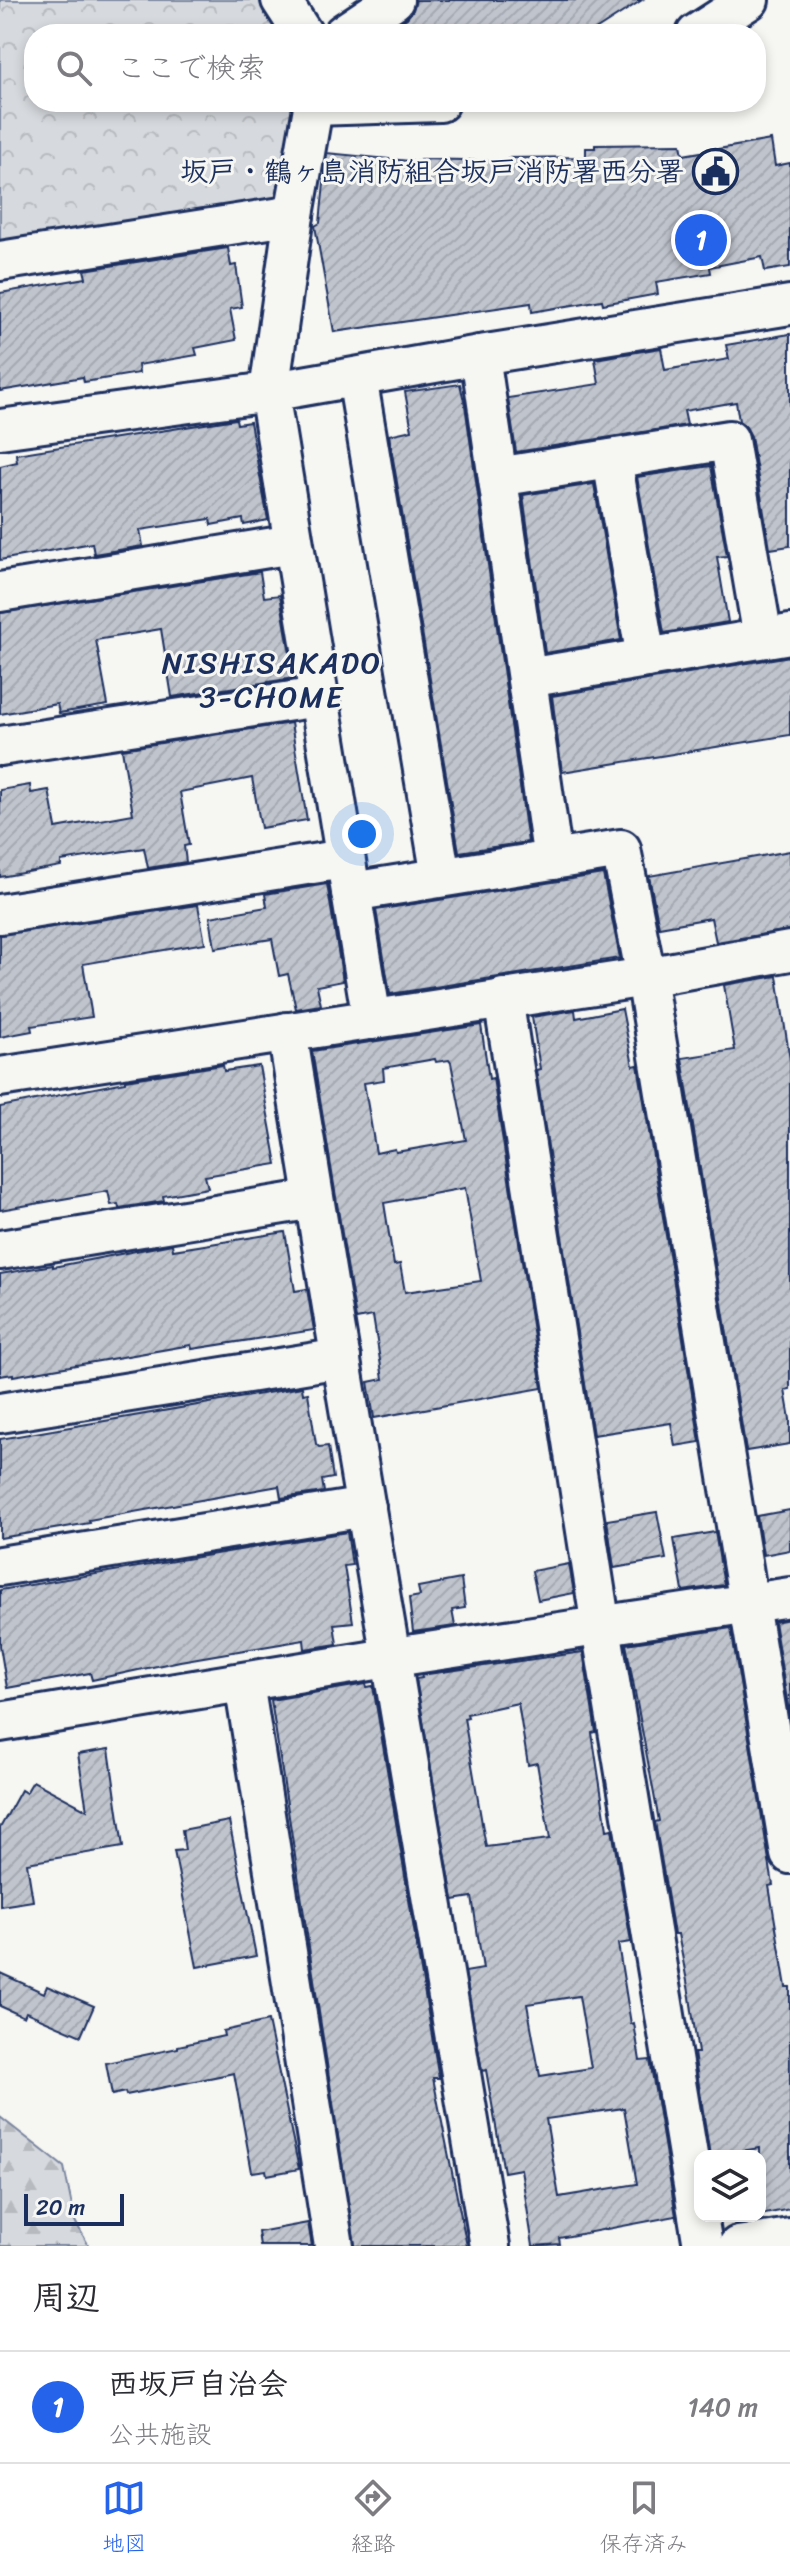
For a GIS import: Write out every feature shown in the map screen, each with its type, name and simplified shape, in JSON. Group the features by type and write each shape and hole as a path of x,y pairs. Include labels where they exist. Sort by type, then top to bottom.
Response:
{"street":[{"path":"281,0 297,24"},
{"path":"358,24 394,0"},
{"path":"712,24 749,0"},
{"path":"312,112 269,392 372,1020"},
{"path":"0,261 294,215"},
{"path":"0,429 269,392 790,305"},
{"path":"480,355 553,860"},
{"path":"357,377 441,877"},
{"path":"498,477 729,440 776,636 527,678"},
{"path":"612,459 646,658"},
{"path":"0,592 293,544"},
{"path":"0,746 318,697"},
{"path":"0,914 348,875 441,877 621,849 646,977 790,1854"},
{"path":"0,1077 646,977 790,951"},
{"path":"503,998 601,1627 703,2246"},
{"path":"287,1032 388,1658 490,2246"},
{"path":"0,1250 314,1199"},
{"path":"0,1413 341,1358"},
{"path":"0,1566 366,1507"},
{"path":"0,1722 388,1658 790,1597"},
{"path":"244,1683 334,2246"},
{"path":"738,2246 790,2238"}],"green space":[{"path":"0,0 262,0 278,24 24,24 24,112 294,112 282,195 274,204 0,249"},
{"path":"0,2117 64,2167 75,2221 89,2246 0,2246"}],"building":[{"path":"416,0 642,0 605,24 398,24 413,10"},
{"path":"771,140 775,166 790,163 790,267 765,271 762,257 710,267 711,273 656,282 658,294 603,304 602,300 532,312 531,303 334,332 315,226 320,223 327,153 420,162 420,159 508,161 508,158 586,157 586,148 595,148 595,145 681,144 683,155"},
{"path":"228,248 231,266 236,265 242,307 230,309 236,340 195,348 197,355 138,365 139,373 84,382 83,377 0,391 0,293 86,278 84,270"},
{"path":"790,334 790,546 770,549 751,436 739,421 736,402 684,411 687,425 516,452 508,398 599,384 595,359 661,348 665,370 729,359 726,345"},
{"path":"460,384 528,842 459,852 389,435 412,430 405,392"},
{"path":"236,419 237,424 250,422 268,520 244,525 243,519 211,525 210,519 140,530 143,546 94,554 92,543 0,560 0,466 17,462 16,454"},
{"path":"711,466 727,556 717,557 728,622 664,633 637,477"},
{"path":"594,484 621,640 545,653 523,495"},
{"path":"260,572 264,597 280,595 294,678 172,697 161,629 96,640 108,705 59,713 57,704 0,714 0,613"},
{"path":"790,656 790,735 562,772 552,696"},
{"path":"291,723 307,820 261,828 252,778 180,792 189,845 184,846 186,862 148,868 144,848 61,861 61,866 0,877 0,790 30,785 31,793 49,790 56,828 133,814 122,749"},
{"path":"790,851 790,930 716,942 711,918 659,927 649,876"},
{"path":"603,874 620,958 390,994 376,910"},
{"path":"327,884 343,981 317,986 321,1005 296,1009 288,974 279,976 272,939 215,948 210,917 267,907 265,894"},
{"path":"198,905 205,943 83,964 92,1017 31,1026 32,1031 0,1037 0,935"},
{"path":"777,976 790,1060 790,1389 785,1390 790,1444 746,1451 682,1058 735,1050 724,985"},
{"path":"622,1009 633,1066 638,1065 700,1442 675,1446 671,1423 593,1435 536,1070 540,1069 532,1017 575,1010 576,1018"},
{"path":"481,1025 489,1079 493,1078 542,1388 374,1418 368,1382 383,1379 373,1316 356,1319 312,1051","holes":["435,1059 436,1062 449,1060 451,1063 466,1140 376,1153 364,1083 384,1080 383,1068","465,1188 481,1281 405,1292 400,1264 394,1265 384,1203"]},
{"path":"223,1065 224,1071 259,1066 277,1164 205,1176 208,1188 163,1196 164,1201 119,1208 118,1204 111,1205 108,1191 0,1210 0,1107 125,1080"},
{"path":"285,1232 295,1291 307,1289 314,1330 192,1349 191,1345 0,1376 0,1274 172,1244 173,1250"},
{"path":"302,1387 303,1394 308,1393 316,1444 319,1447 328,1446 333,1478 322,1480 324,1492 281,1498 279,1486 0,1538 0,1439"},
{"path":"790,1510 790,1550 763,1555 757,1516"},
{"path":"657,1512 666,1559 614,1568 607,1520"},
{"path":"347,1532 352,1565 344,1566 353,1622 334,1624 337,1644 305,1649 304,1640 92,1680 90,1673 7,1688 0,1646 0,1590"},
{"path":"715,1532 724,1585 683,1591 674,1539"},
{"path":"569,1564 574,1593 538,1600 532,1571"},
{"path":"461,1579 465,1608 452,1610 455,1626 413,1632 409,1598 420,1596 418,1587"},
{"path":"790,1619 790,1718 774,1622"},
{"path":"731,1628 773,1885 769,1886 786,1987 790,1987 790,2209 766,2214 766,2150 709,2150 694,2053 698,2053 690,1997 678,1934 674,1934 655,1822 659,1821 626,1644"},
{"path":"583,1652 607,1830 612,1829 631,1942 618,1944 631,2024 634,2023 640,2061 650,2060 676,2216 559,2238 560,2244 533,2246 521,2169 504,2172 486,2070 482,2071 465,1972 483,1969 472,1897 453,1900 416,1679 422,1678 421,1675","holes":["518,1703 528,1765 537,1763 550,1839 486,1847 464,1718 468,1717 467,1714","579,1996 591,2068 540,2076 527,2004","624,2108 637,2184 559,2197 546,2119"]},
{"path":"366,1684 367,1687 373,1686 439,2078 433,2078 467,2246 355,2246 271,1700"},
{"path":"109,1749 123,1847 27,1863 33,1901 0,1906 0,1828 21,1790 26,1793 33,1781 87,1810 78,1754"},
{"path":"229,1821 256,1956 197,1967 174,1851 185,1850 182,1830"},
{"path":"0,1973 44,1993 47,1986 94,2006 81,2036 26,2012 24,2017 0,2006"},
{"path":"268,2021 299,2169 267,2175 266,2170 252,2172 234,2073 126,2095 125,2092 112,2095 106,2063 178,2048 224,2036 223,2031"},
{"path":"308,2223 312,2246 260,2246 258,2232"}],"place":[{"name":"坂戸・鶴ヶ島消防組合坂戸消防署西分署","path":"715,171"},
{"name":"西坂戸自治会","path":"701,240"}],"district":[{"name":"NISHISAKADO 3-CHOME","path":"272,680"}]}
